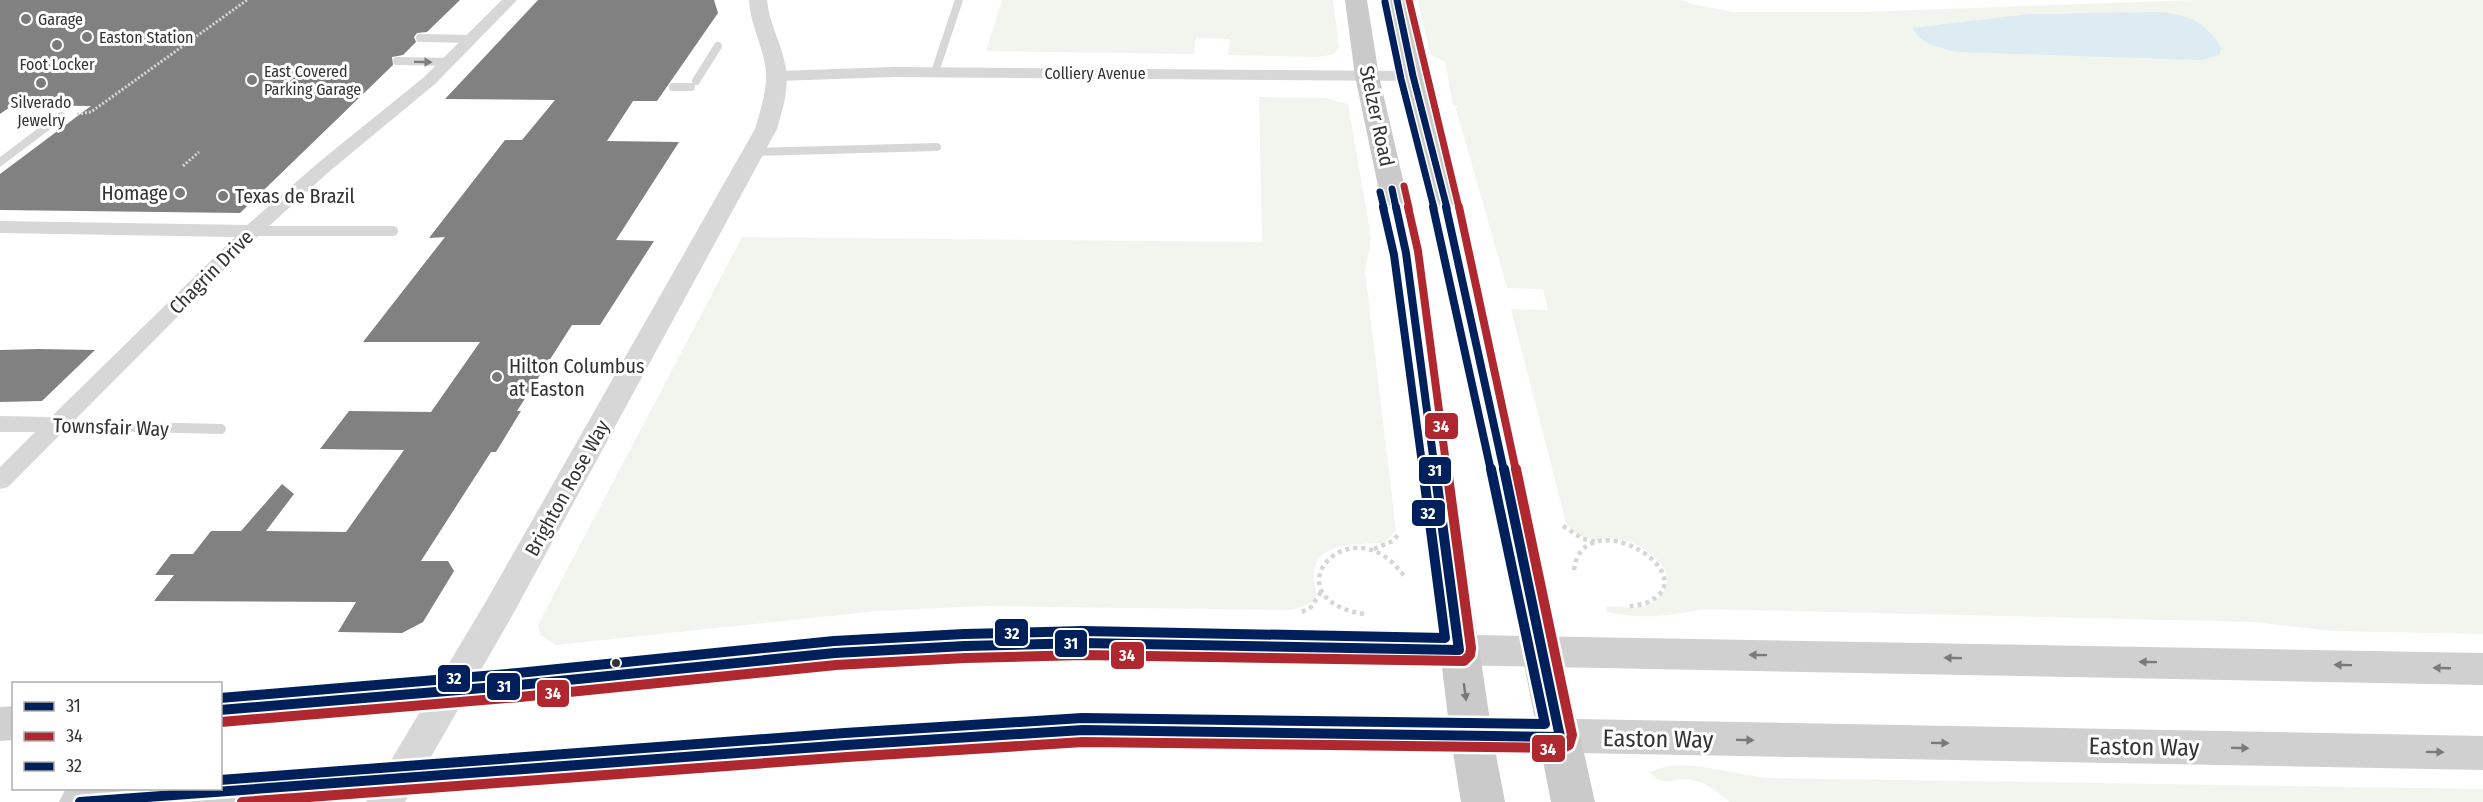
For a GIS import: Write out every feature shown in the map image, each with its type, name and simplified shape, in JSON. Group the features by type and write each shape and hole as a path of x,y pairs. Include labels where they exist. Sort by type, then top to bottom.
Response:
{"main road":[{"name":"Stelzer Road","path":"1356,0 1367,76 1406,254 1459,650 1483,802"},
{"path":"1397,0 1413,76 1458,253 1573,802"},
{"path":"222,710 835,653 1083,643 2483,669"},
{"name":"Easton Way","path":"80,802 391,790 1083,730 1471,734 2483,753"}],"street":[{"name":"Chagrin Drive","path":"0,481 252,231 449,62 510,0"},
{"name":"Brighton Rose Way","path":"391,790 453,690 754,152 770,116 777,76 774,56 763,25 758,0"},
{"name":"Colliery Avenue","path":"777,76 935,72 1413,76"},
{"path":"0,227 252,231"},
{"name":"Townsfair Way","path":"0,424 57,425"}],"lane":[{"path":"935,72 959,0"},
{"path":"420,38 472,39"},
{"path":"673,87 694,84 718,46"},
{"path":"397,61 449,62"},
{"path":"0,162 61,116"},
{"path":"754,152 937,147"},
{"path":"252,231 393,231"},
{"name":"Townsfair Way","path":"57,425 221,429"}],"path":[{"path":"61,116 91,112 247,0"},
{"path":"183,166 199,152"},
{"path":"1563,526 1583,539 1598,542 1624,542 1637,546 1654,557 1664,572 1666,582 1662,592 1654,601 1642,606 1627,607"},
{"path":"1365,614 1338,608 1328,601 1321,592 1318,573 1328,557 1349,549 1373,549 1384,546 1399,533"},
{"path":"1574,570 1575,561 1580,552 1587,546 1598,542"},
{"path":"1373,549 1387,555 1398,564 1404,576"},
{"path":"1302,612 1311,607 1321,592"}],"shaded area":[{"path":"1002,0 1333,0 1339,48 1334,54 1320,57 1228,55 1230,39 1196,38 1194,54 986,51"},
{"path":"1418,0 1682,0 1733,12 1860,12 2195,0 2483,0 2483,634 2333,631 2254,622 1702,609 1654,616 1632,616 1606,612 1607,606 1637,607 1653,602 1663,592 1667,582 1666,572 1661,563 1652,555 1632,543 1621,539 1584,537 1566,523 1511,309 1548,310 1543,289 1507,288 1456,109 1458,106 1453,105 1445,62 1430,54","holes":["2152,12 1913,29 2028,14"]},
{"path":"2152,12 2184,16 2200,24 2222,48 2219,55 2202,60 1956,52 1925,42 1913,28 2028,14"},
{"path":"1259,97 1326,98 1348,104 1370,231 1371,241 1365,271 1396,530 1386,542 1341,547 1322,556 1316,564 1314,576 1316,599 1307,605 1291,610 984,606 878,611 556,645 541,635 538,626 544,613 742,237 1262,242"},
{"path":"1681,765 1767,778 2483,789 2483,802 1729,802 1698,781 1687,779 1665,781 1650,772 1667,766"}],"building":[{"path":"0,0 460,0 427,32 417,33 414,37 416,42 403,55 392,57 393,65 240,213 0,210 0,174 91,106 13,105 0,114"},
{"name":"Hilton Columbus at Easton","path":"538,0 714,0 718,13 657,101 633,101 607,141 679,142 616,240 654,241 600,325 572,325 517,411 521,411 496,452 491,452 421,561 448,561 454,571 423,622 402,633 338,632 356,602 154,601 174,575 155,575 171,554 193,554 211,531 241,531 282,484 294,494 266,531 346,532 404,450 320,449 349,411 431,412 480,342 363,342 445,237 429,238 505,140 522,140 555,100 445,99"},
{"path":"0,350 95,350 42,401 0,402"}],"transit line":[{"name":"31","path":"80,802 846,745 1083,730 1560,737 1458,253 1413,76 1397,0"},
{"name":"34","path":"242,802 847,757 1083,742 1560,749 1567,746 1572,735 1470,251 1409,0"},
{"name":"32","path":"222,780 845,733 1082,718 1545,724 1446,256 1401,79 1385,2"},
{"name":"34","path":"222,722 520,697 836,665 965,658 1083,655 1464,661 1470,655 1471,648 1418,251 1404,186"},
{"name":"31","path":"222,710 519,685 835,653 965,646 1083,643 1459,650 1406,253 1392,189"},
{"name":"32","path":"222,698 518,673 834,641 964,634 1083,631 1445,638 1394,255 1380,192"}],"place":[{"name":"Garage","path":"26,19"},
{"name":"Easton Station","path":"87,37"},
{"name":"Foot Locker","path":"57,45"},
{"name":"East Covered Parking Garage","path":"252,80"},
{"name":"Silverado Jewelry","path":"41,83"},
{"name":"Homage","path":"180,193"},
{"name":"Texas de Brazil","path":"223,196"},
{"name":"Hilton Columbus at Easton","path":"497,377"}]}
